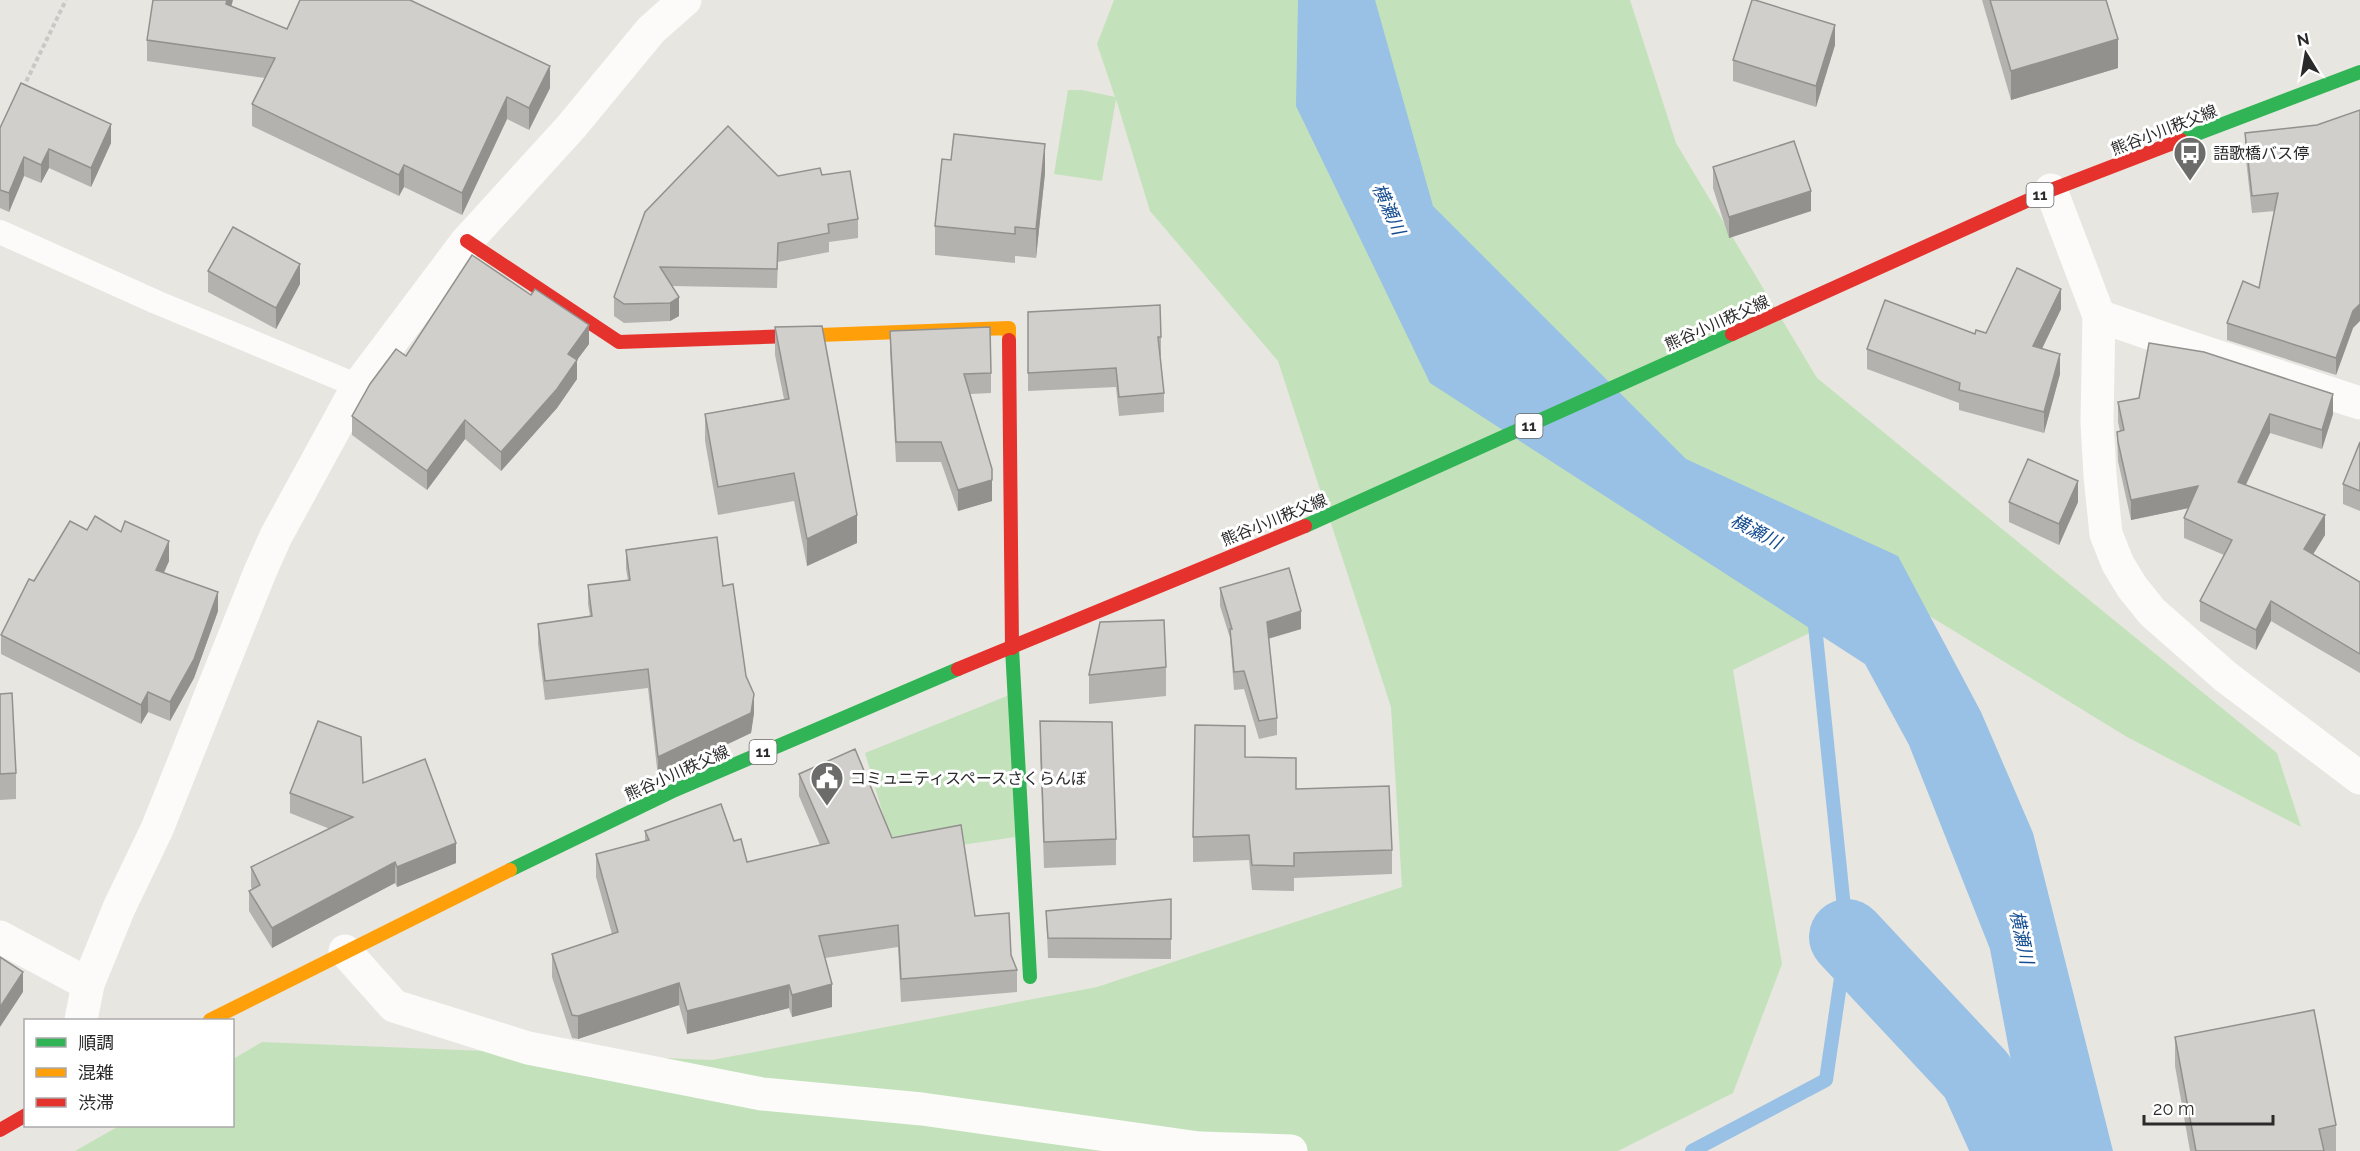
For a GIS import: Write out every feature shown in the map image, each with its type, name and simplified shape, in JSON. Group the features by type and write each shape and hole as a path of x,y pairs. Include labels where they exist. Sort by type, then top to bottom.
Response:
{"main road":[{"name":"熊谷小川秩父線","path":"212,1019 345,951 675,790 1012,645 1330,515 2051,190 2360,72"},
{"path":"467,241 619,342 1009,328 1012,645 1030,977"},
{"path":"0,1130 24,1116"}],"street":[{"path":"81,1019 88,984 119,908 156,829 260,572 276,536 358,386 467,241 571,127 651,30 685,0"},
{"path":"2051,190 2099,316 2097,422 2100,476 2106,534 2118,564 2152,612 2226,677 2360,778"},
{"path":"2099,316 2195,350 2360,403"},
{"path":"0,937 88,984"},
{"path":"345,951 394,1006 528,1048 762,1094 922,1109 1199,1148 1291,1151"}],"lane":[{"path":"0,231 156,302 358,386"}],"path":[{"path":"21,93 33,73 66,0"}],"green space":[{"path":"1114,0 1630,0 1676,143 1817,378 2277,753 2301,827 2127,737 1892,593 1733,670 1782,964 1733,1093 1618,1151 75,1151 117,1127 234,1127 234,1058 262,1042 712,1060 1097,987 1402,887 1391,707 1278,361 1150,211 1116,99 1102,181 1054,174 1068,90 1082,90 1115,97 1097,44"},
{"path":"1012,694 1015,837 895,855 865,753"}],"water":[{"name":"横瀬川","path":"1298,0 1375,0 1433,206 1686,459 1898,556 1981,712 2033,833 2113,1151 2028,1151 1990,949 1909,745 1865,664 1430,383 1296,106"}],"building":[{"path":"153,0 227,0 226,4 287,29 300,0 410,0 550,66 529,108 507,97 462,193 404,165 399,175 252,104 275,58 147,40"},
{"path":"1752,0 1835,25 1816,86 1733,60"},
{"path":"1990,0 2106,0 2118,39 2011,71"},
{"path":"21,83 111,124 91,168 49,149 41,165 24,157 9,193 0,190 0,128"},
{"path":"2360,110 2360,304 2353,311 2336,358 2227,323 2243,281 2259,288 2278,193 2252,196 2245,133 2317,125"},
{"path":"728,126 778,176 820,168 822,175 850,171 858,219 828,224 829,233 778,243 777,269 660,267 679,297 670,303 624,304 614,297 645,212"},
{"path":"954,134 1045,144 1036,229 1015,227 1015,234 935,226 942,159 951,160"},
{"path":"1794,141 1811,191 1729,217 1713,167"},
{"path":"233,227 300,264 276,308 208,271"},
{"path":"472,255 531,295 535,289 589,325 568,354 577,360 557,389 501,452 465,420 427,471 352,416 370,384 396,349 406,356"},
{"path":"2017,268 2061,289 2033,346 2060,354 2044,412 1959,390 1960,383 1867,349 1885,300 1975,334 1976,330 1986,333"},
{"path":"1160,305 1161,337 1158,337 1164,393 1119,397 1116,368 1028,373 1028,312"},
{"path":"822,326 857,515 807,539 794,473 718,487 705,414 789,399 775,327"},
{"path":"990,327 991,373 964,374 992,469 992,480 958,490 941,442 896,442 890,331"},
{"path":"2149,343 2204,352 2333,394 2322,430 2270,414 2238,482 2325,515 2304,549 2360,582 2360,654 2271,601 2256,630 2200,601 2232,540 2184,518 2198,486 2131,500 2118,442 2117,432 2124,430 2118,402 2139,398"},
{"path":"2360,442 2360,491 2343,484"},
{"path":"2028,459 2078,481 2059,524 2009,502"},
{"path":"95,516 121,532 125,521 169,541 156,570 218,592 194,659 170,702 148,692 141,705 1,635 29,579 34,581 70,521 87,530"},
{"path":"717,537 723,586 733,584 746,676 754,694 751,713 658,757 648,669 545,681 538,624 592,616 588,585 630,580 626,550"},
{"path":"1289,568 1301,611 1267,622 1277,718 1259,721 1244,671 1234,672 1230,629 1232,629 1220,588"},
{"path":"1164,620 1166,667 1089,675 1100,622"},
{"path":"12,693 16,773 0,774 0,694"},
{"path":"318,721 361,737 363,783 425,759 456,843 397,867 395,862 272,928 249,891 260,885 251,867 353,817 290,793"},
{"path":"1040,721 1112,722 1116,839 1044,842"},
{"path":"1195,725 1245,726 1245,757 1296,758 1296,789 1389,786 1392,850 1294,853 1294,866 1252,865 1249,835 1193,837"},
{"path":"855,749 892,838 961,825 975,916 1009,913 1011,955 1017,970 901,979 898,925 819,936 832,984 792,995 789,985 687,1011 679,983 578,1016 572,1015 552,954 618,932 596,854 649,840 645,831 721,804 734,841 741,839 747,862 829,843 799,774"},
{"path":"1171,899 1171,939 1048,938 1046,911"},
{"path":"0,957 23,972 0,1007"},
{"path":"2314,1010 2336,1125 2319,1129 2324,1151 2196,1151 2175,1037"}],"waterway":[{"path":"1692,1151 1826,1080 1847,937 1814,616"},
{"path":"1847,937 1977,1076 2011,1151"}],"traffic: fast":[{"path":"2181,140 2360,72"},
{"path":"1305,526 1732,334"},
{"path":"1012,648 1030,977"},
{"path":"510,870 675,790 958,669"}],"traffic: slow":[{"path":"792,336 1009,328 1009,340"},
{"path":"212,1019 510,870"}],"traffic: jam":[{"path":"1732,334 2051,190 2181,140"},
{"path":"467,241 619,342 792,336"},
{"path":"1009,340 1012,648"},
{"path":"958,669 1305,526"},
{"path":"0,1130 24,1116"}],"place":[{"name":"語歌橋バス停","path":"2190,182"},
{"name":"コミュニティスペースさくらんぼ","path":"827,807"}]}
